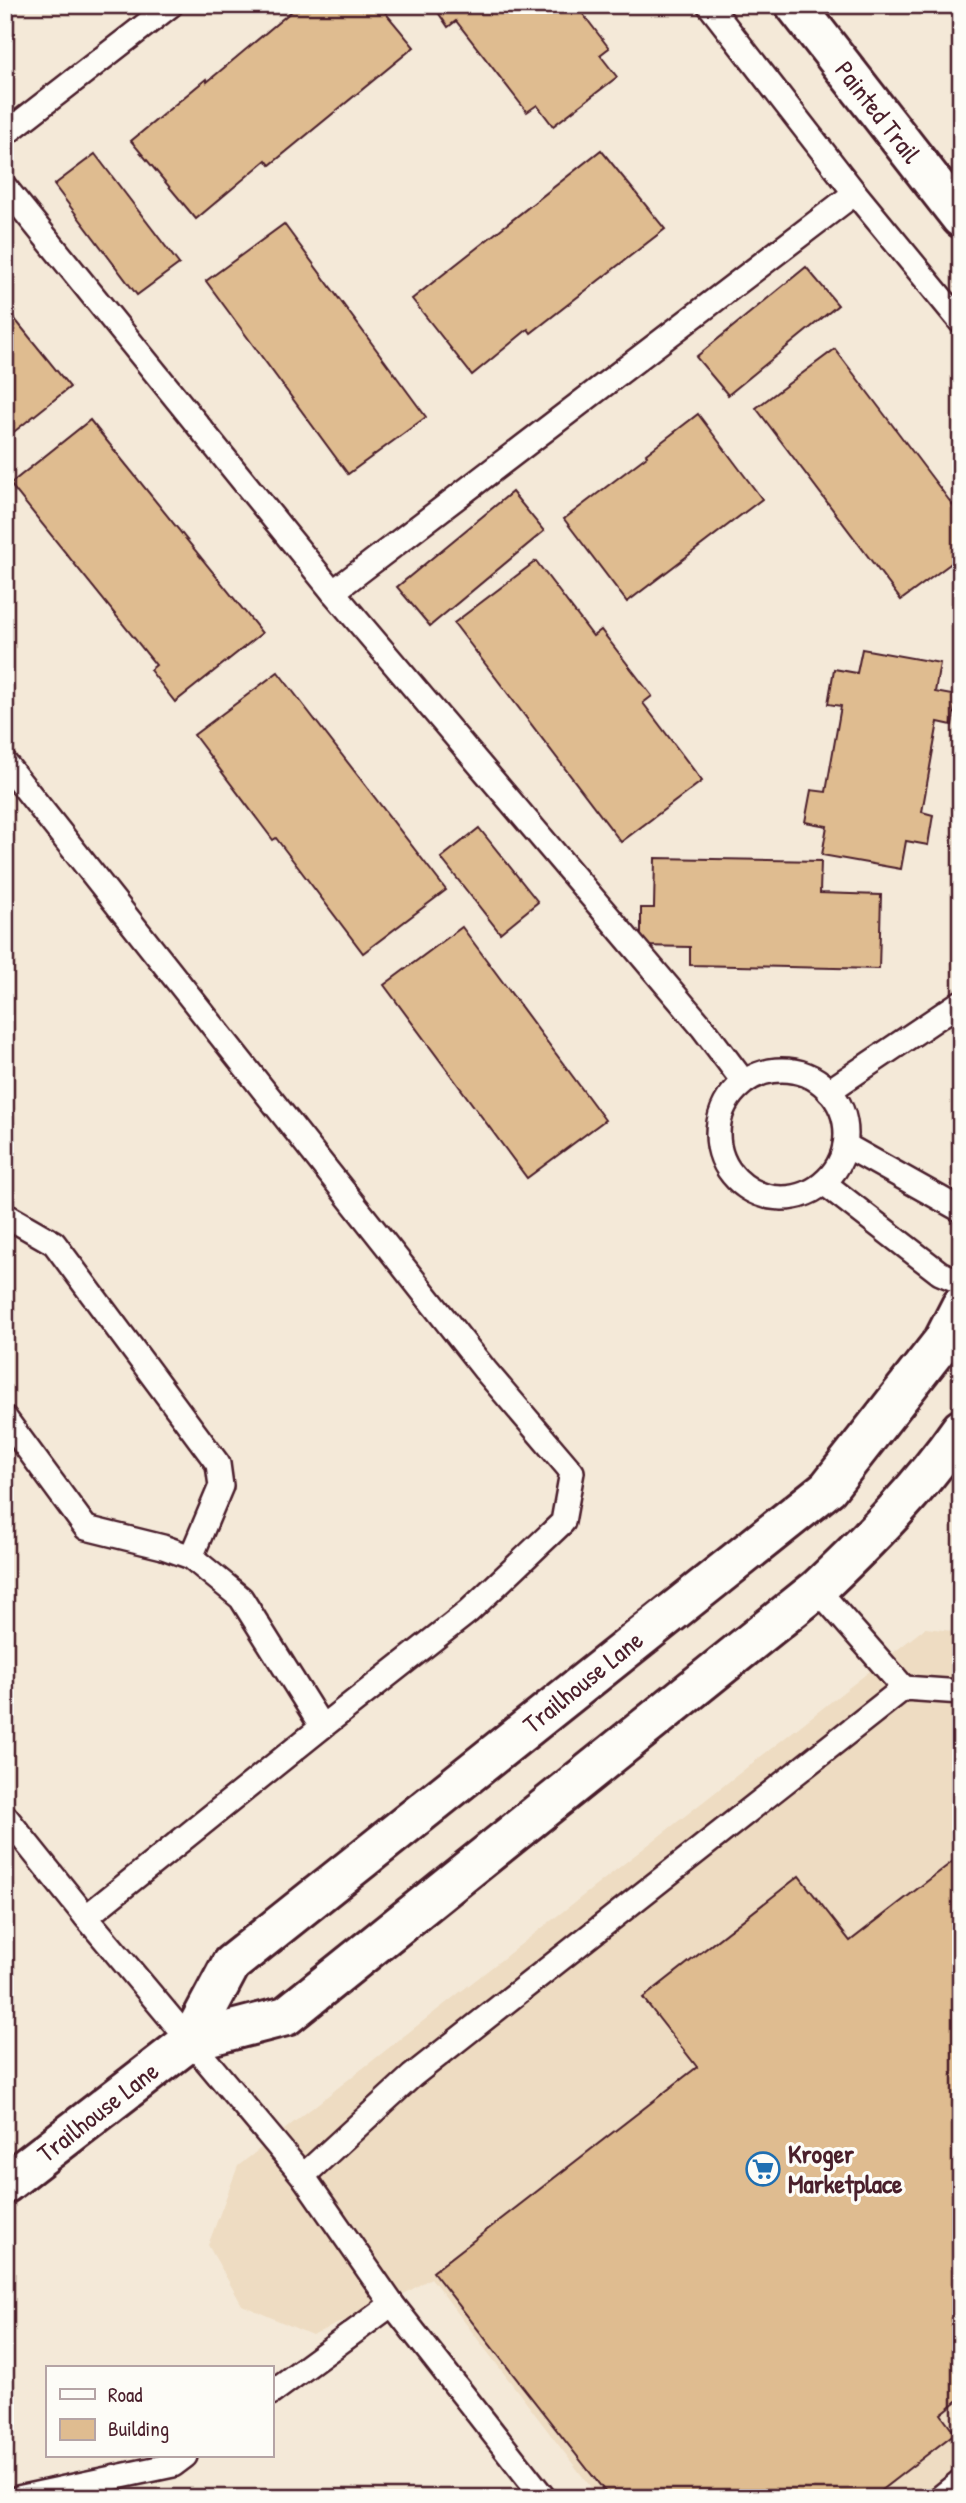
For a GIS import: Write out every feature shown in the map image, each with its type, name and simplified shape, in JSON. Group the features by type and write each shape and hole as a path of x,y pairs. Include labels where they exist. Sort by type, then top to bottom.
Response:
{"street":[{"name":"Painted Trail","path":"795,5 961,218"},
{"name":"Trailhouse Lane","path":"190,2041 231,1964 828,1488 943,1341 961,1306"},
{"name":"Trailhouse Lane","path":"5,2184 190,2041 286,2016 817,1589 869,1539 940,1460 961,1429"}],"lane":[{"path":"5,134 171,5"},
{"path":"709,5 855,193 961,322"},
{"path":"5,187 333,592 703,1028 743,1081"},
{"path":"333,592 855,193"},
{"path":"5,763 485,1370 572,1472 563,1522 468,1612 86,1917"},
{"path":"829,1091 961,1002"},
{"path":"784,1069 806,1074 829,1091 838,1103 846,1124 845,1145 838,1166 824,1183 805,1195 785,1199 764,1197 746,1188 730,1173 720,1156 718,1125 729,1096 743,1081 762,1072 784,1069"},
{"path":"845,1145 961,1210"},
{"path":"824,1183 940,1273 961,1282"},
{"path":"5,1217 54,1243 218,1464 221,1486 191,1557"},
{"path":"5,1418 86,1528 163,1546 191,1557 241,1598 322,1727"},
{"path":"817,1589 904,1688"},
{"path":"303,2176 412,2076 904,1688 961,1692"},
{"path":"5,1816 303,2176 392,2304 544,2498"},
{"path":"273,2392 392,2304"},
{"path":"18,2498 173,2465 182,2458"},
{"path":"940,2498 961,2481"}],"shaded area":[{"path":"925,1628 961,1632 961,2498 599,2498 431,2278 399,2297 312,2335 242,2305 208,2245 238,2166"}],"building":[{"path":"299,5 379,5 414,47 270,165 266,160 196,219 131,141"},
{"path":"433,5 576,5 609,48 600,55 617,77 553,126 537,105 527,112 456,21 448,27"},
{"path":"601,150 665,229 531,333 528,329 472,375 412,299"},
{"path":"95,154 179,264 137,295 54,185"},
{"path":"284,224 426,417 348,474 206,281"},
{"path":"806,267 838,305 728,395 696,357"},
{"path":"5,307 70,387 5,439"},
{"path":"835,349 961,516 961,556 901,600 756,408"},
{"path":"698,414 762,499 627,602 564,519"},
{"path":"90,420 262,633 175,702 150,670 156,665 10,484"},
{"path":"512,492 544,531 430,626 397,587"},
{"path":"536,561 593,636 601,630 652,696 643,703 702,781 621,842 454,623"},
{"path":"862,649 940,663 935,692 957,696 952,725 938,722 922,812 933,815 928,845 906,841 901,869 822,855 827,826 805,822 811,790 826,792 841,706 828,704 834,669 857,673"},
{"path":"278,672 446,890 363,953 194,735"},
{"path":"479,828 538,902 500,933 441,858"},
{"path":"655,858 821,861 820,893 881,895 879,969 690,965 690,947 641,946 641,908 654,908"},
{"path":"462,927 605,1120 527,1178 384,985"},
{"name":"Kroger Marketplace","path":"961,1855 961,2398 941,2414 955,2433 871,2498 610,2498 433,2272 697,2067 643,1998 799,1876 850,1941"}],"place":[{"name":"Kroger Marketplace","path":"763,2169"}]}
